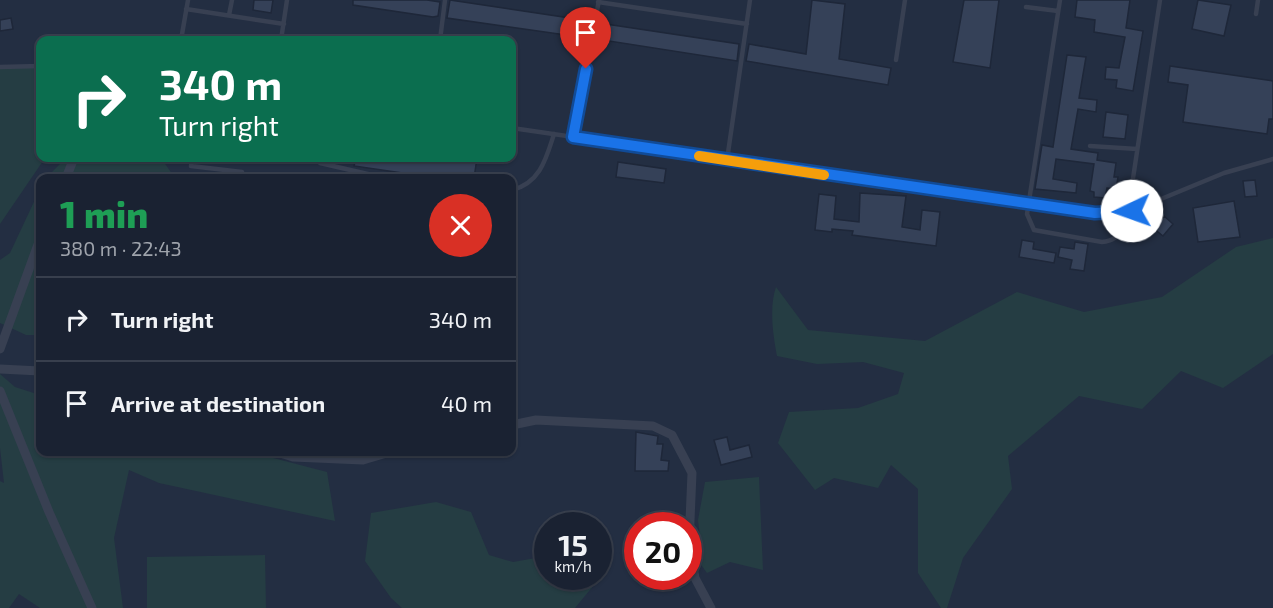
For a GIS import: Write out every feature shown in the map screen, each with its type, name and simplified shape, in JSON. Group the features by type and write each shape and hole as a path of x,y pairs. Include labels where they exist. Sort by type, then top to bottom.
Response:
{"street":[{"path":"0,349 36,250"},
{"path":"0,369 36,371"},
{"path":"0,391 49,512 92,608"},
{"path":"516,424 536,420 653,426 672,435 692,473 689,544 695,578 711,608"},
{"path":"290,456 363,460 376,456"}],"lane":[{"path":"182,36 188,0"},
{"path":"229,15 232,0"},
{"path":"282,36 287,0"},
{"path":"440,36 445,0"},
{"path":"727,160 750,0"},
{"path":"896,60 905,0"},
{"path":"1060,0 1028,204 1029,223 1035,230 1102,242 1113,241 1119,237 1132,211 1137,149 1160,0"},
{"path":"1256,14 1258,0"},
{"path":"573,137 599,1 747,24"},
{"path":"1026,7 1058,11"},
{"path":"186,9 284,24"},
{"path":"0,67 36,66"},
{"path":"516,129 1095,213 1132,211 1224,173 1273,159"},
{"path":"516,188 531,181 541,170 554,134"},
{"path":"1090,146 1137,149"},
{"path":"192,162 191,166 243,172"},
{"path":"319,162 366,174"}],"green space":[{"path":"36,66 36,162 42,162 0,224 0,67"},
{"path":"62,162 164,162 172,174 50,174"},
{"path":"36,198 36,335 26,335 0,323 0,260 10,253"},
{"path":"1273,238 1273,354 1223,388 1181,371 1142,409 1079,396 1008,456 1012,489 963,558 947,608 941,608 918,573 918,489 891,465 878,488 834,478 815,490 778,443 789,412 858,408 898,394 904,373 863,362 817,364 777,356 772,312 776,287 808,330 925,341 1017,292 1084,312 1162,297 1236,247"},
{"path":"0,374 15,387 36,394 36,456 265,456 327,472 335,521 159,483 129,470 114,538 123,608 40,608 19,594 9,608 0,608 0,481 4,483 0,448"},
{"path":"759,477 763,570 730,562 707,573 702,566 702,512 699,512 705,482"},
{"path":"436,502 471,512 489,555 513,562 534,558 534,590 590,590 575,608 402,608 391,598 365,561 371,513"},
{"path":"265,555 266,608 147,608 147,557"}],"building":[{"path":"254,0 273,0 271,13 253,10"},
{"path":"353,0 440,2 438,16 433,17 353,5"},
{"path":"450,0 590,21 587,38 447,18"},
{"path":"812,0 845,4 839,59 891,68 888,85 746,61 749,44 806,54"},
{"path":"964,0 999,0 990,68 953,62"},
{"path":"1077,0 1130,0 1126,28 1143,31 1133,91 1116,88 1117,80 1105,79 1106,67 1119,68 1125,37 1094,32 1095,20 1075,17"},
{"path":"1198,0 1231,5 1224,36 1192,29"},
{"path":"11,18 13,29 0,31 0,20"},
{"path":"599,23 739,44 737,61 596,39"},
{"path":"1067,55 1086,57 1079,98 1097,100 1096,112 1078,109 1071,149 1098,153 1097,160 1116,163 1114,177 1118,177 1116,189 1107,188 1105,198 1094,197 1094,192 1090,191 1094,164 1056,159 1053,179 1077,183 1076,193 1035,189 1042,145 1053,147"},
{"path":"1170,66 1273,81 1273,119 1269,119 1267,134 1183,122 1188,85 1168,82"},
{"path":"1106,112 1128,115 1125,139 1103,137"},
{"path":"355,162 476,162 475,174 409,174 354,166"},
{"path":"618,162 666,169 664,183 616,177"},
{"path":"1255,180 1257,196 1245,197 1243,181"},
{"path":"860,193 906,196 902,227 920,230 922,210 940,212 936,246 852,235 853,231 815,230 819,194 836,196 834,219 859,222"},
{"path":"1234,201 1240,237 1198,242 1193,208"},
{"path":"1164,216 1173,224 1163,236 1153,228"},
{"path":"1022,240 1034,242 1033,249 1056,253 1054,263 1019,257"},
{"path":"1075,242 1088,244 1084,271 1070,269 1072,260 1058,257 1060,247 1074,249"},
{"path":"636,432 658,436 657,444 663,444 661,460 669,461 668,471 635,471"},
{"path":"727,437 730,450 749,445 752,457 721,465 714,440"}],"slow traffic":[{"path":"699,156 824,175"}],"route":[{"path":"586,69 573,137 1095,213 1132,211"}]}
